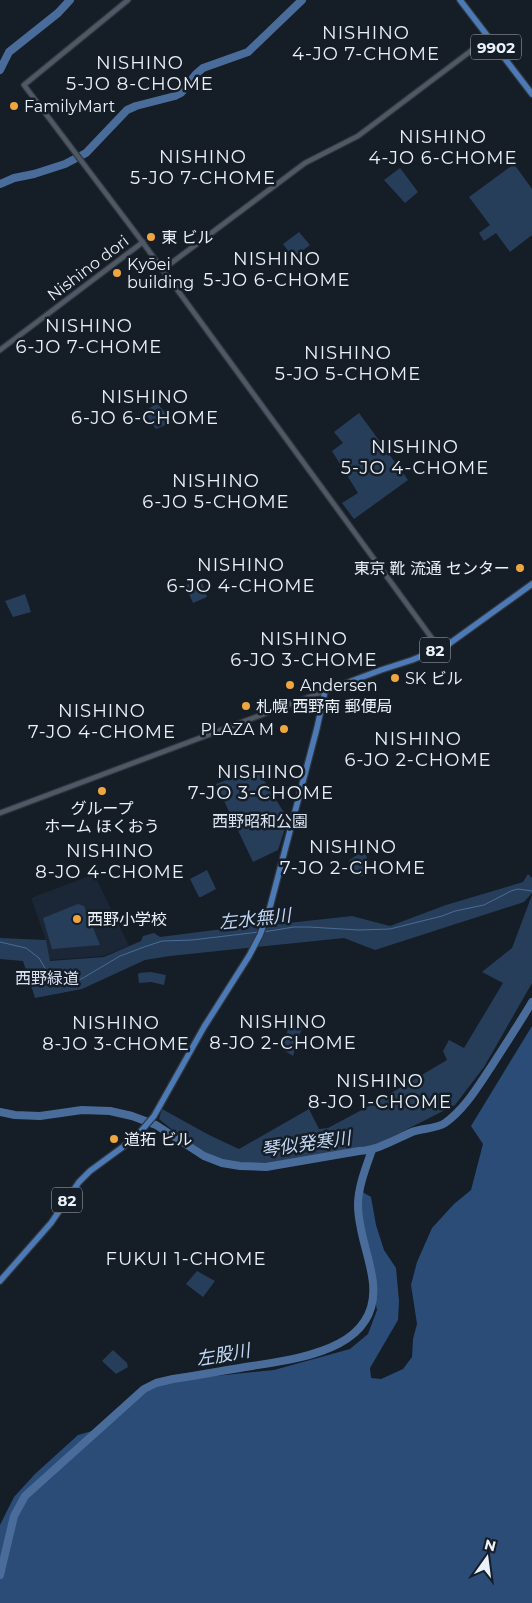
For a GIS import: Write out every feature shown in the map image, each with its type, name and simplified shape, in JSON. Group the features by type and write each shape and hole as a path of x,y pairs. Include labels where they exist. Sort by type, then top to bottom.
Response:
{"main road":[{"name":"9902","path":"460,0 532,94"},
{"name":"82","path":"0,1282 51,1223 79,1182 90,1170 135,1138 154,1116 204,1027 246,960 261,932 270,907 325,691 446,646 532,584"}],"street":[{"path":"128,0 24,85 143,242 439,648"},
{"path":"162,270 305,163 358,136 488,38"},
{"name":"Nishino dori","path":"0,350 143,242"},
{"path":"0,814 325,691"}],"shaded area":[{"name":"西野小学校","path":"92,875 95,876 129,946 103,956 50,960 46,940 31,898"},
{"path":"532,1026 532,1603 0,1603 0,1525 14,1497 35,1474 78,1435 106,1427 152,1387 187,1379 274,1370 350,1349 368,1334 377,1310 370,1274 368,1249 354,1202 359,1190 371,1197 376,1225 384,1250 396,1268 399,1301 398,1320 370,1368 371,1378 381,1379 403,1369 412,1357 413,1339 417,1324 411,1285 417,1262 432,1228 454,1204 471,1190 483,1144 471,1126"}],"green space":[{"path":"514,164 532,189 532,235 510,252 496,233 484,241 479,233 490,225 469,197"},
{"path":"400,168 418,192 405,203 384,180"},
{"path":"299,232 310,245 293,258 283,244"},
{"path":"157,403 173,422 156,429 144,412"},
{"path":"359,413 408,480 354,519 342,503 358,493 332,451 343,443 334,432"},
{"path":"202,582 207,597 193,603 185,585"},
{"path":"25,594 31,612 13,617 5,601"},
{"name":"西野昭和公園","path":"257,769 288,819 278,850 253,862 216,784"},
{"path":"363,851 367,857 363,876 352,875 355,860 348,861"},
{"path":"207,870 216,889 199,897 190,879"},
{"name":"西野緑道","path":"528,874 532,878 532,893 524,902 375,950 344,938 170,956 145,960 82,989 35,998 23,961 0,959 0,938 46,940 50,961 104,957 141,941 143,936 154,933 160,937 254,925 352,916 390,926 446,905 523,882"},
{"path":"532,895 532,983 484,1067 455,1105 372,1147 268,1166 221,1161 191,1145 159,1119 162,1109 239,1149 309,1109 319,1129 328,1128 447,1060 443,1051 449,1040 464,1048 503,983 482,972 512,948"},
{"path":"78,904 84,906 100,945 52,949 43,918"},
{"path":"151,972 166,975 164,985 151,982 139,983 139,973"},
{"path":"292,1016 304,1021 293,1056 280,1048 286,1037"},
{"path":"197,1271 215,1281 203,1297 186,1284"},
{"path":"113,1350 127,1363 128,1367 116,1374 102,1361"}],"waterway":[{"path":"0,70 9,52 58,13 70,0"},
{"path":"0,184 14,178 65,164 86,153 127,110 175,96 181,93 203,68 248,52 302,0"},
{"name":"左水無川","path":"263,932 294,927 359,930 390,929 484,905 518,889 532,891"},
{"name":"左水無川","path":"0,942 26,948 39,958 51,978 65,984 83,978 120,956 162,941 192,940 259,932"},
{"name":"琴似発寒川","path":"0,1112 40,1116 82,1110 110,1111 132,1116 156,1125 204,1156 222,1163 240,1166 266,1167 373,1149 412,1132 441,1125 452,1117 476,1089 532,1002"},
{"name":"左股川","path":"0,1575 14,1516 25,1496 144,1389 156,1383 173,1379 294,1359 336,1345 353,1334 366,1319 373,1300 372,1276 358,1214 358,1198 361,1184 372,1150"}],"place":[{"name":"FamilyMart","path":"14,106"},
{"name":"東 ビル","path":"151,237"},
{"name":"Kyōei building","path":"117,273"},
{"name":"東京 靴 流通 センター","path":"520,568"},
{"name":"SK ビル","path":"395,678"},
{"name":"Andersen","path":"290,685"},
{"name":"札幌 西野南 郵便局","path":"246,706"},
{"name":"PLAZA M","path":"284,729"},
{"name":"グループ ホーム ほくおう","path":"102,791"},
{"name":"西野小学校","path":"77,919"},
{"name":"道拓 ビル","path":"114,1139"}],"district":[{"name":"NISHINO 4-JO 7-CHOME","path":"366,43"},
{"name":"NISHINO 5-JO 8-CHOME","path":"140,73"},
{"name":"NISHINO 4-JO 6-CHOME","path":"443,147"},
{"name":"NISHINO 5-JO 7-CHOME","path":"203,167"},
{"name":"NISHINO 5-JO 6-CHOME","path":"277,269"},
{"name":"NISHINO 6-JO 7-CHOME","path":"89,336"},
{"name":"NISHINO 5-JO 5-CHOME","path":"348,363"},
{"name":"NISHINO 6-JO 6-CHOME","path":"145,407"},
{"name":"NISHINO 5-JO 4-CHOME","path":"415,457"},
{"name":"NISHINO 6-JO 5-CHOME","path":"216,491"},
{"name":"NISHINO 6-JO 4-CHOME","path":"241,575"},
{"name":"NISHINO 6-JO 3-CHOME","path":"304,649"},
{"name":"NISHINO 7-JO 4-CHOME","path":"102,721"},
{"name":"NISHINO 6-JO 2-CHOME","path":"418,750"},
{"name":"NISHINO 7-JO 3-CHOME","path":"261,782"},
{"name":"NISHINO 7-JO 2-CHOME","path":"353,858"},
{"name":"NISHINO 8-JO 4-CHOME","path":"110,861"},
{"name":"NISHINO 8-JO 2-CHOME","path":"283,1032"},
{"name":"NISHINO 8-JO 3-CHOME","path":"116,1033"},
{"name":"NISHINO 8-JO 1-CHOME","path":"380,1091"},
{"name":"FUKUI 1-CHOME","path":"186,1259"}]}
